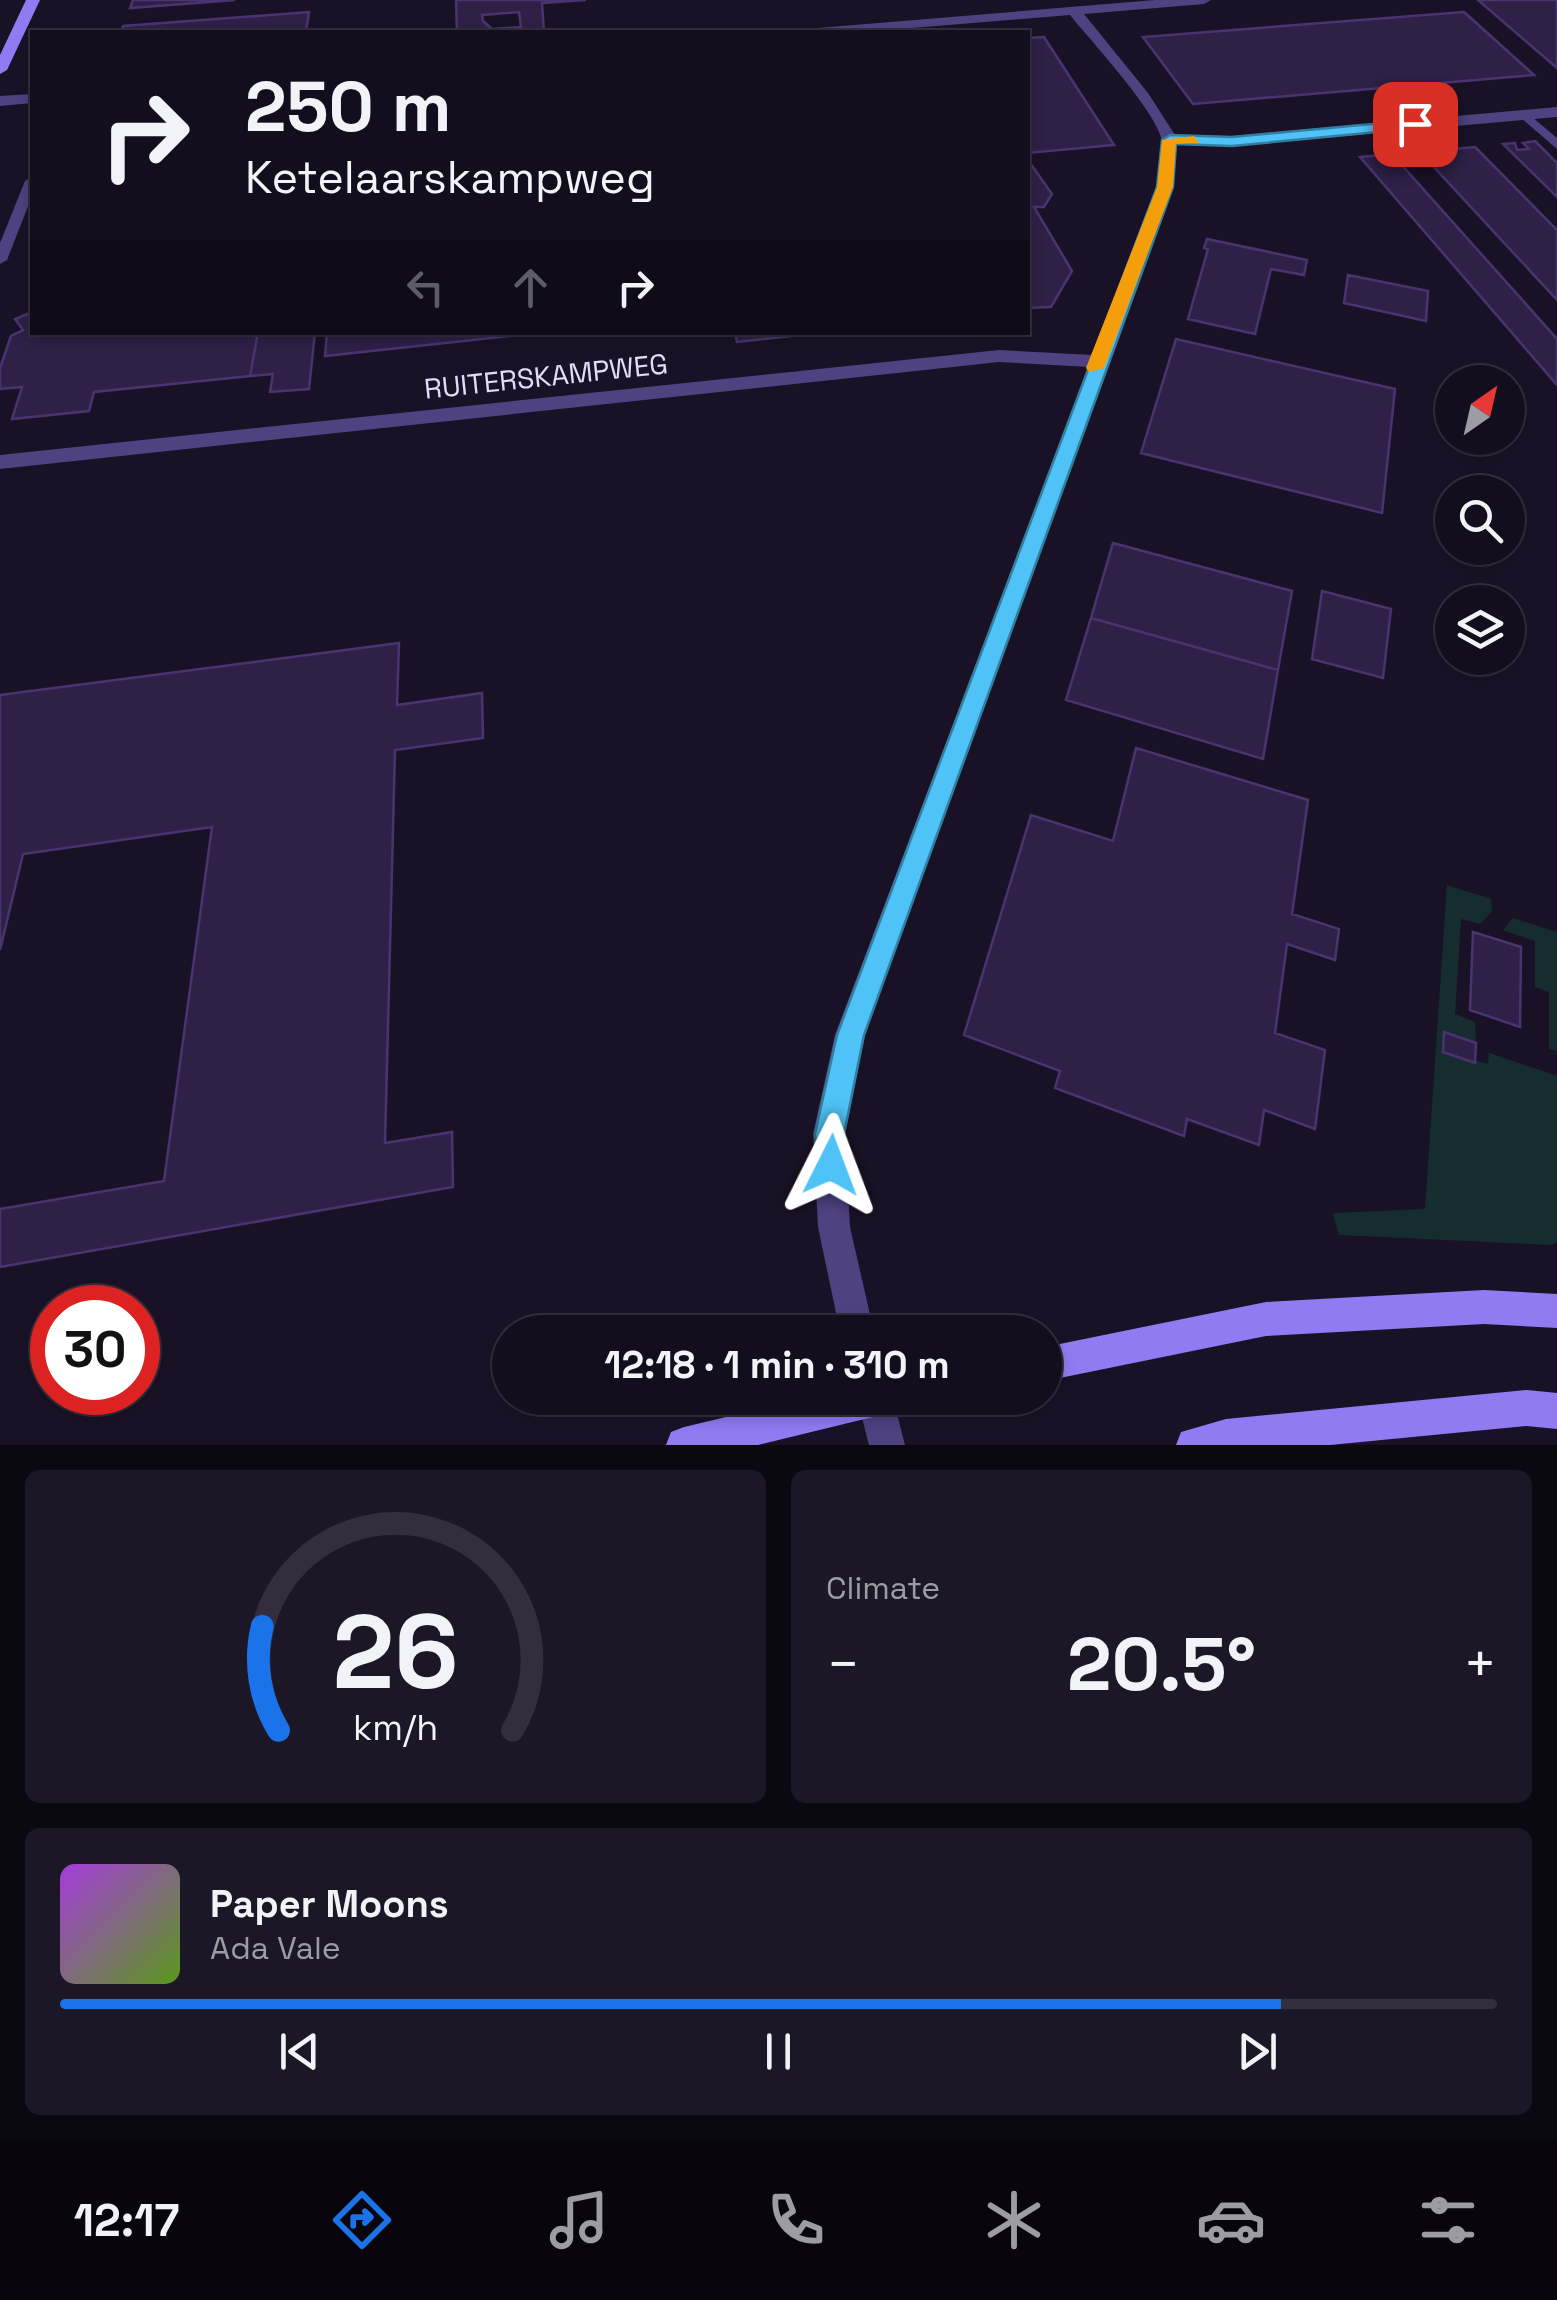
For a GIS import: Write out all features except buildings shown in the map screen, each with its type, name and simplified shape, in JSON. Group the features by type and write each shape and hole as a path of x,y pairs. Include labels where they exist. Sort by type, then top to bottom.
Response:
{"main road":[{"path":"0,70 33,0"},
{"path":"1062,1361 1266,1319 1484,1306 1557,1311"},
{"path":"1194,1445 1226,1437 1489,1412 1557,1411"},
{"path":"684,1445 807,1415"}],"street":[{"path":"842,30 1204,0"},
{"path":"853,1315 834,1226 830,1134 850,1035 1165,187 1170,140 1142,96 1074,11"},
{"path":"0,102 30,99"},
{"path":"1170,140 1232,141 1557,112"},
{"name":"RUITERSKAMPWEG","path":"0,462 1000,356 1098,361"},
{"path":"880,1415 887,1445"}],"lane":[{"path":"1524,114 1557,145"},
{"path":"0,260 30,186"}],"green space":[{"path":"1447,885 1491,899 1492,911 1480,924 1461,919 1455,1014 1475,1022 1476,1043 1444,1032 1443,1051 1488,1064 1489,1053 1557,1076 1557,1242 1552,1245 1339,1235 1333,1213 1425,1209"},
{"path":"1513,918 1557,932 1557,1051 1549,1049 1549,992 1535,987 1535,941 1503,930"}],"slow traffic":[{"path":"1095,368 1165,187 1170,140 1194,140"}],"route":[{"path":"831,1165 830,1134 850,1035 1165,187 1170,140 1232,141 1415,124"}]}
